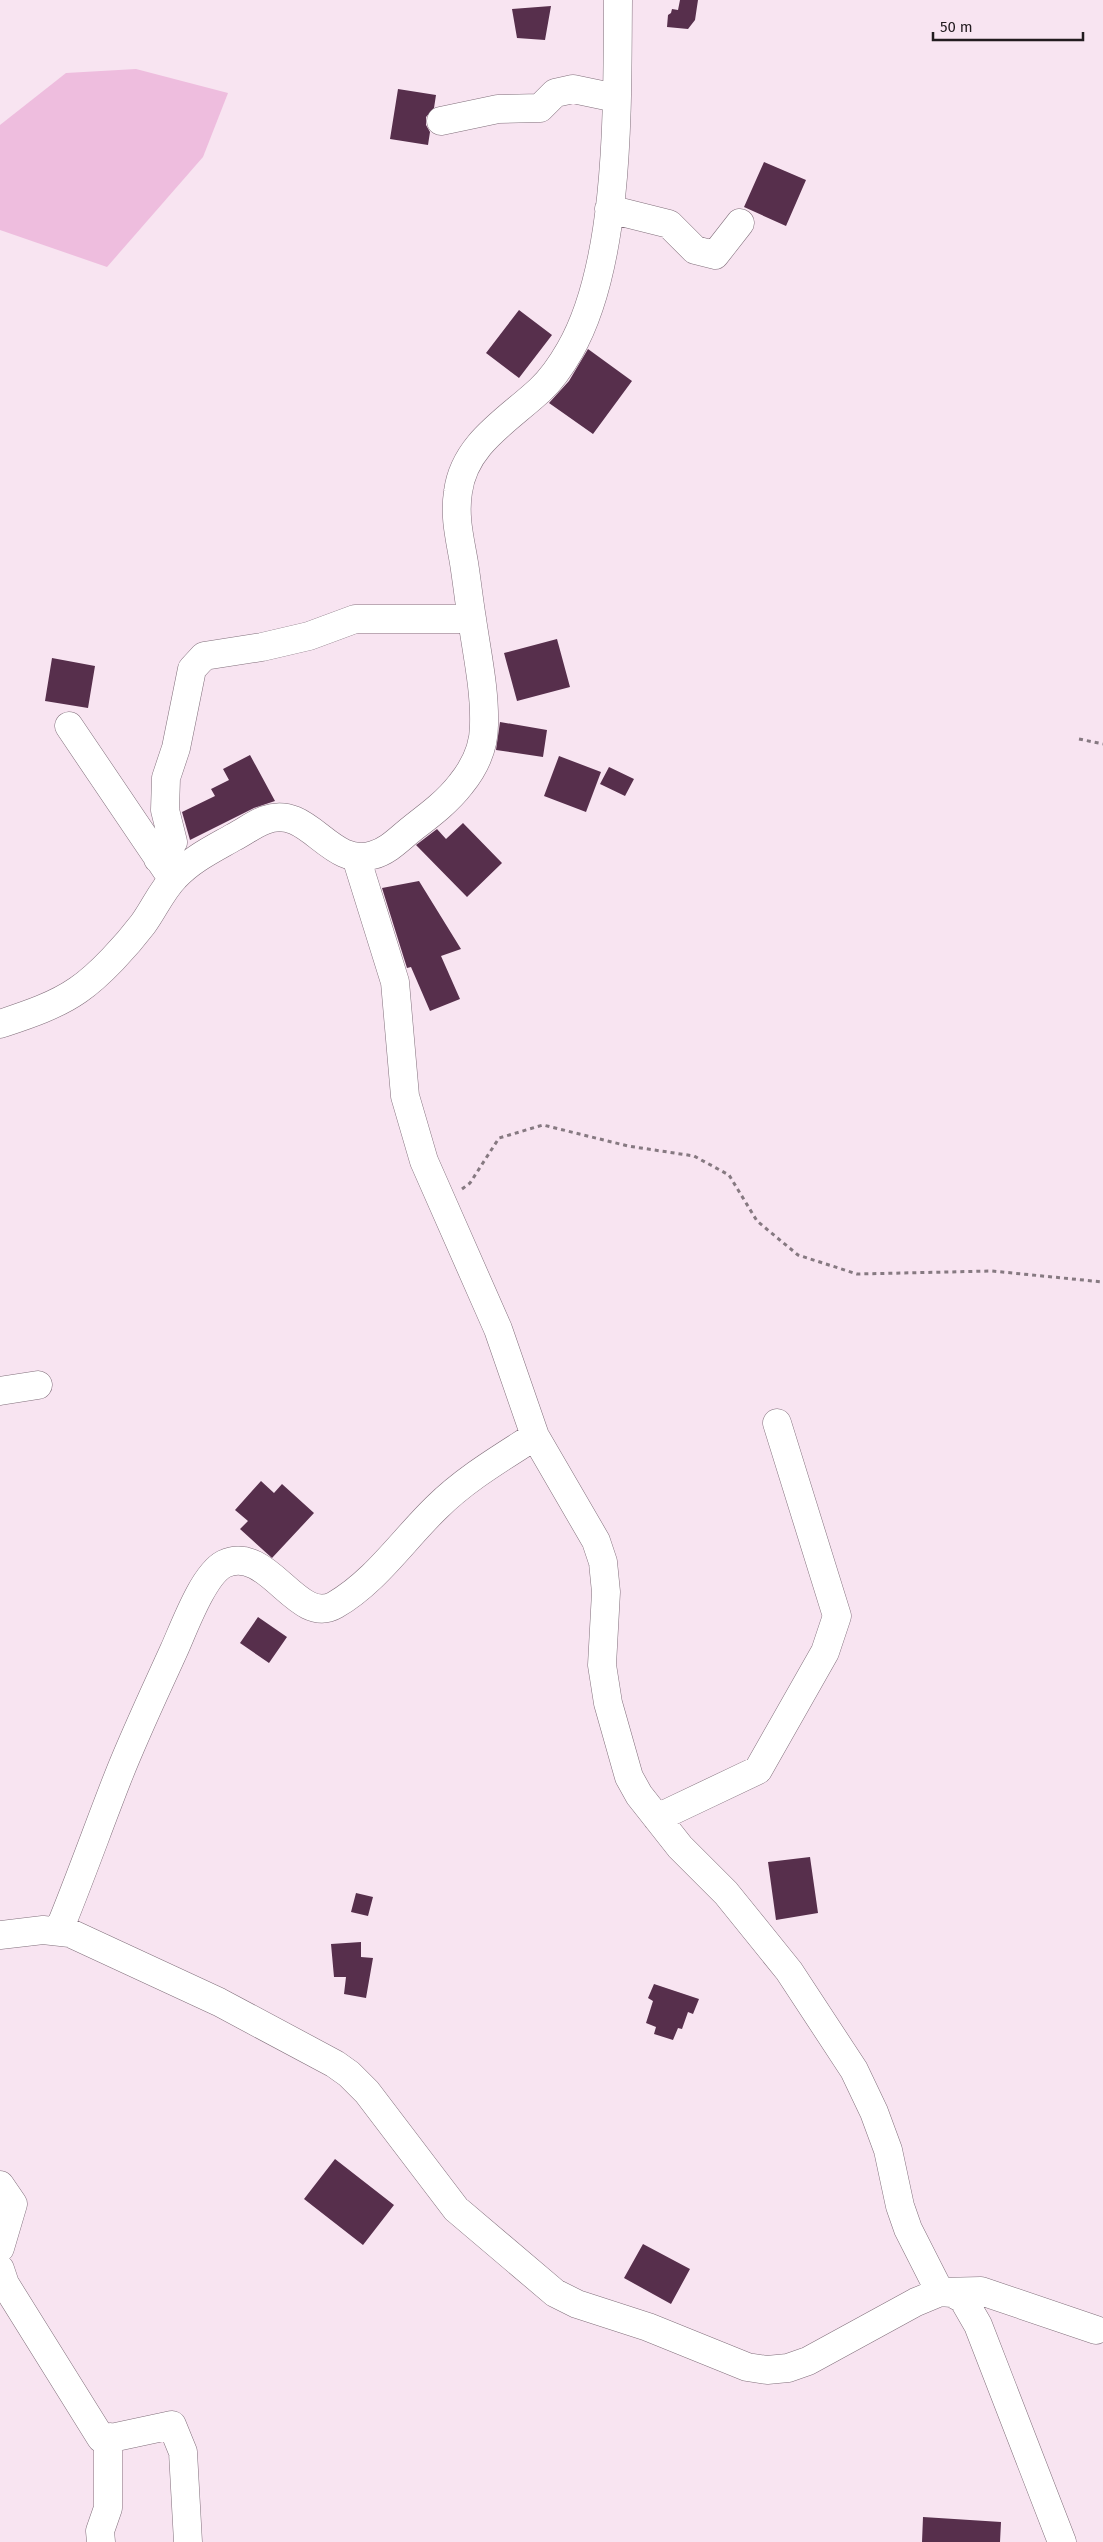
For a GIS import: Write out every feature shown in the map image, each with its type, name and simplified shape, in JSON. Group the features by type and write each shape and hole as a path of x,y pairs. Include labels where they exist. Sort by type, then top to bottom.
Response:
{"street":[{"path":"165,869 206,852 261,821 279,816 301,822 328,844 356,857 373,856 396,842 450,798 474,766 484,727 478,659 456,521 458,489 462,473 472,454 512,411 541,389 561,366 581,328 600,268 609,209 616,98 618,0"},
{"path":"441,121 498,109 540,108 554,93 573,89 616,98"},
{"path":"609,209 670,224 694,250 715,255 740,223"},
{"path":"0,1024 55,1003 79,990 99,972 142,925 165,869 173,842 165,810 166,778 176,748 192,669 204,656 262,647 309,636 355,619 472,619"},
{"path":"69,726 165,869"},
{"path":"356,857 395,982 402,1073 409,1113 424,1161 507,1353 535,1436 596,1541 603,1562 606,1592 602,1666 608,1703 629,1777 638,1795 680,1847 726,1894 789,1971 854,2070 874,2112 888,2150 900,2206 908,2229 940,2292"},
{"path":"0,1391 38,1385"},
{"path":"657,1818 758,1770 825,1652 838,1616 777,1423"},
{"path":"59,1930 135,1736 190,1616 215,1571 230,1562 253,1565 270,1573 311,1607 329,1608 349,1596 380,1567 437,1507 457,1490 488,1466 535,1436"},
{"path":"0,1935 59,1930 157,1972 320,2056 349,2074 367,2092 456,2210 556,2293 577,2304 648,2327 747,2368 767,2370 788,2368 808,2361 916,2302 940,2292 981,2291 1096,2330"},
{"path":"0,2185 12,2204 0,2248"},
{"path":"0,2269 5,2284 101,2438 172,2425 183,2452 188,2542"},
{"path":"940,2292 952,2293 963,2299 978,2325 1062,2542"},
{"path":"101,2542 100,2531 108,2508 108,2438"}],"path":[{"path":"1079,739 1103,744"},
{"path":"442,1201 470,1183 499,1138 543,1125 628,1146 694,1156 728,1175 757,1221 798,1254 857,1274 992,1271 1103,1282"}],"shaded area":[{"path":"136,69 228,93 203,157 107,267 0,230 0,125 66,73"}],"building":[{"path":"680,0 698,0 695,20 688,29 667,27 668,15 672,9 678,10"},
{"path":"551,6 545,40 517,38 512,9"},
{"path":"398,89 436,95 434,108 426,117 426,125 430,132 428,145 390,139"},
{"path":"764,162 806,180 786,226 744,207"},
{"path":"519,310 552,335 519,378 486,353"},
{"path":"588,349 632,381 593,434 549,403 569,381"},
{"path":"557,639 570,687 517,701 504,653"},
{"path":"52,658 95,666 88,708 45,701"},
{"path":"500,722 547,730 543,757 496,750"},
{"path":"250,755 275,801 254,808 190,840 182,812 215,796 211,789 229,780 223,769"},
{"path":"559,756 601,772 586,812 544,796"},
{"path":"609,767 634,779 625,796 600,784"},
{"path":"463,823 502,863 467,897 416,845 437,829 446,839"},
{"path":"419,881 461,949 441,956 460,999 430,1011 411,967 407,968 382,888"},
{"path":"261,1481 274,1493 282,1484 314,1513 272,1558 240,1529 248,1521 235,1510"},
{"path":"258,1617 287,1637 269,1663 240,1643"},
{"path":"810,1857 818,1913 776,1920 768,1862"},
{"path":"356,1893 373,1897 368,1916 351,1912"},
{"path":"361,1942 361,1957 373,1958 366,1998 344,1994 346,1977 334,1977 331,1944"},
{"path":"654,1984 699,1999 693,2014 688,2012 682,2029 678,2028 673,2040 654,2034 656,2027 646,2023 653,2001 648,1998"},
{"path":"335,2159 394,2205 363,2245 304,2199"},
{"path":"643,2244 690,2269 671,2304 624,2278"},
{"path":"923,2517 1001,2522 1000,2542 922,2542"}]}
